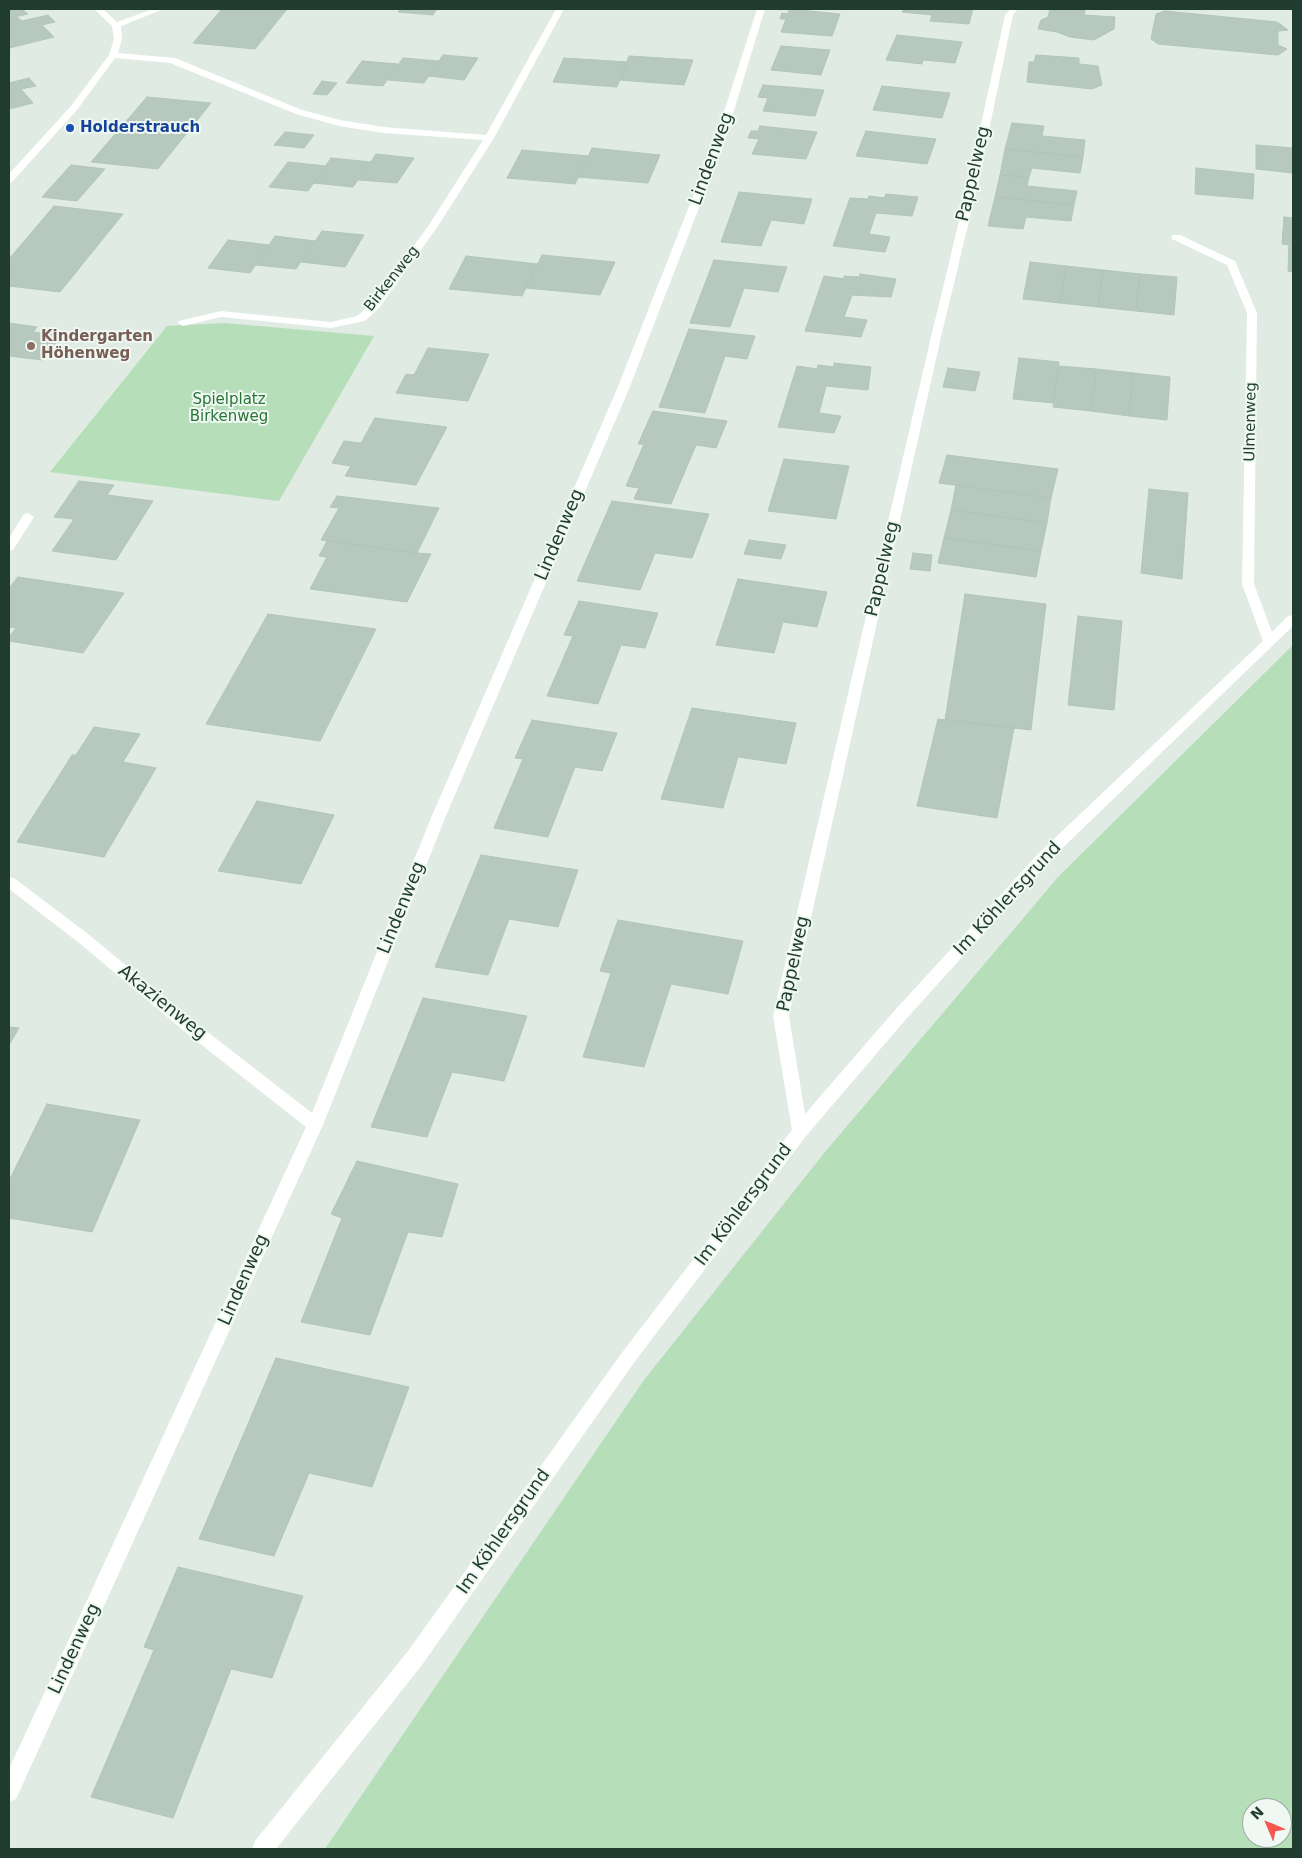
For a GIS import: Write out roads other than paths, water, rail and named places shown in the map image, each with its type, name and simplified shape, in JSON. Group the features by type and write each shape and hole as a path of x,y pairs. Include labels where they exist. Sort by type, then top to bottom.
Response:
{"street":[{"path":"9,180 74,108 113,55 118,39 116,25 98,9"},
{"path":"116,25 160,9"},
{"name":"Birkenweg","path":"182,323 221,314 331,325 361,319 375,306 433,226 488,138 560,9"},
{"name":"Lindenweg","path":"9,1792 315,1125 438,818 623,389 716,151 761,9"},
{"name":"Pappelweg","path":"800,1132 781,1016 936,337 972,188 1009,15 1014,9"},
{"path":"113,55 172,60 298,112 339,122 384,130 488,138"},
{"name":"Ulmenweg","path":"1176,237 1231,263 1252,313 1248,584 1270,643"},
{"path":"9,546 28,517"},
{"name":"Im Köhlersgrund","path":"263,1849 415,1658 627,1359 800,1132 901,1014 1044,858 1293,620"},
{"name":"Akazienweg","path":"9,882 83,938 198,1033 315,1125"}],"place":[{"name":"Holderstrauch","path":"70,128"},
{"name":"Kindergarten Höhenweg","path":"31,346"}],"park label":[{"name":"Spielplatz Birkenweg","path":"229,408"}]}
